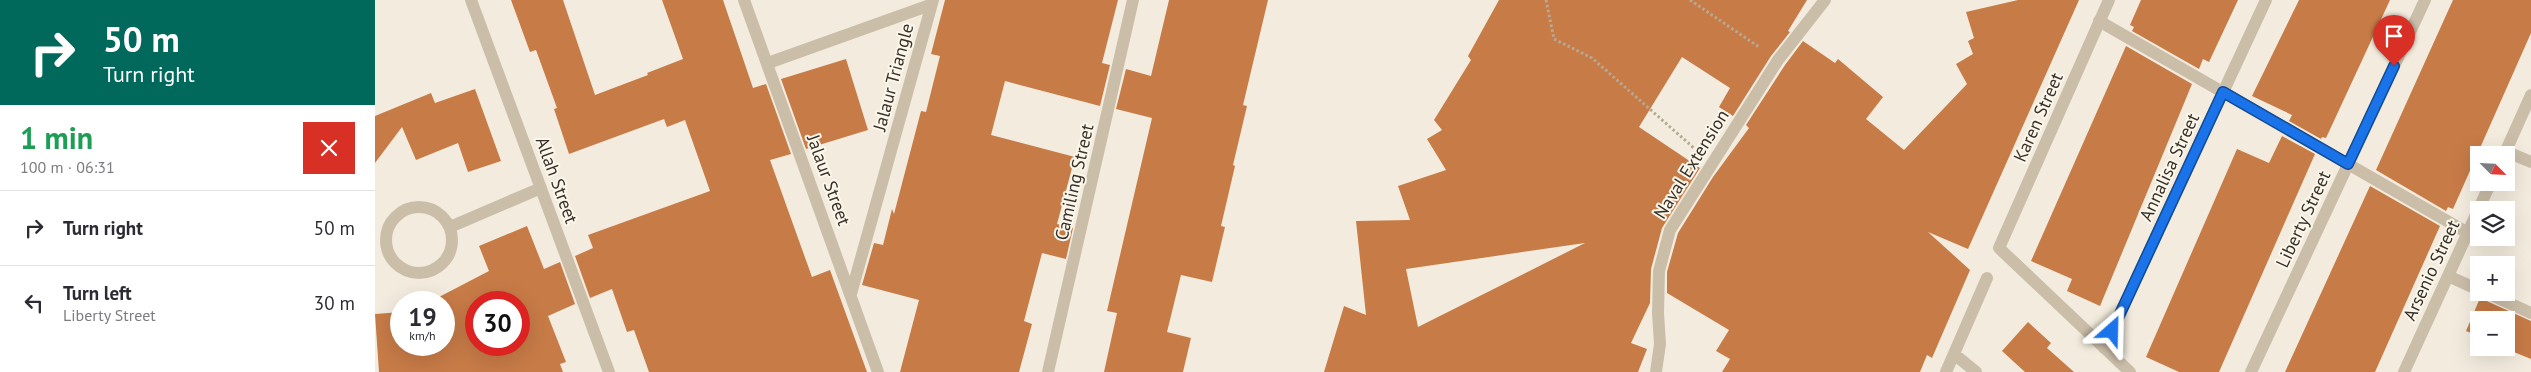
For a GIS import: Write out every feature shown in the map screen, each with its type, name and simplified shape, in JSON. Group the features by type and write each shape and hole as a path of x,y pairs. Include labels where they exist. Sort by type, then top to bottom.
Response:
{"street":[{"name":"Allah Street","path":"471,0 609,372"},
{"name":"Jalaur Street","path":"744,0 878,372"},
{"name":"Camiling Street","path":"1048,372 1133,0"},
{"name":"Naval Extension","path":"1656,372 1660,344 1658,313 1659,271 1670,230 1778,60 1825,0"},
{"name":"Karen Street","path":"2104,348 1999,248 2109,0"},
{"name":"Annalisa Street","path":"2104,348 2265,0"},
{"name":"Liberty Street","path":"2251,372 2425,0"},
{"name":"Jalaur Triangle","path":"768,63 931,2"},
{"name":"Jalaur Triangle","path":"851,294 931,2"},
{"path":"2099,21 2468,233"},
{"path":"2508,146 2531,96"},
{"path":"2515,156 2531,162"},
{"path":"450,227 541,188"},
{"name":"Arsenio Street","path":"2404,372 2487,191"},
{"path":"413,207 428,207 441,214 450,227 453,242 449,256 439,268 425,274 410,273 397,266 388,254 385,239 389,224 399,213 413,207"},
{"path":"2448,276 2470,286"},
{"path":"1946,372 1987,278"},
{"path":"2505,301 2531,313"},
{"path":"2104,348 2130,372"},
{"path":"1954,354 1975,372"}],"path":[{"path":"1546,0 1554,39 1593,58 1711,163"},
{"path":"1690,0 1778,60"}],"building":[{"path":"511,0 563,0 595,95 648,75 647,73 683,59 662,0 723,0 753,88 766,84 791,154 770,160 812,277 830,270 867,372 649,372 634,330 627,332 612,289 590,298 575,256 593,248 588,235 710,191 685,120 667,127 664,119 569,154 554,109 557,108 536,50 530,52"},
{"path":"945,0 1118,0 1102,63 1110,65 1100,106 1005,81 991,135 1075,157 1057,224 1073,228 1066,259 1042,253 1024,321 1032,324 1019,372 900,372 919,300 862,285 874,243 883,245 892,209 894,214 921,111 926,112 940,56 931,54"},
{"path":"1169,0 1268,0 1243,105 1247,106 1233,165 1235,166 1221,226 1225,227 1212,282 1181,275 1167,332 1191,338 1183,372 1104,372 1117,313 1107,311 1152,118 1116,109 1126,69 1151,76"},
{"path":"1499,0 1807,0 1788,31 1790,32 1771,56 1733,116 1719,107 1730,88 1682,57 1639,127 1700,168 1662,228 1651,269 1650,303 1631,343 1647,349 1638,372 1324,372 1344,306 1366,315 1356,221 1410,220 1398,186 1446,170 1427,139 1442,130 1434,120 1471,60 1468,56","holes":["1585,243 1418,327 1406,269"]},
{"path":"2018,0 2079,0 1968,249 1928,232 1970,270 1932,358 1927,355 1920,372 1722,372 1730,359 1716,351 1729,330 1667,293 1667,272 1678,233 1713,177 1749,128 1746,125 1803,41 1835,63 1838,59 1883,97 1866,119 1904,150 1967,84 1956,64 1973,54 1968,41 1974,38 1966,12"},
{"path":"2141,0 2238,0 2209,62 2203,59 2199,69 2132,31 2134,27 2130,25"},
{"path":"2299,0 2390,0 2326,138 2322,137 2321,139 2289,121 2292,115 2252,96"},
{"path":"2453,0 2531,0 2531,33 2481,146 2470,146 2470,171 2453,209 2448,207 2446,211 2376,170"},
{"path":"2126,46 2192,84 2100,306 2067,291 2072,279 2031,261"},
{"path":"846,59 868,130 806,149 781,79"},
{"path":"475,89 501,161 468,172 458,143 416,160 402,127 375,163 375,116 431,93 435,103"},
{"path":"2282,136 2315,154 2219,372 2179,372 2146,357 2237,149 2269,163"},
{"path":"2370,186 2440,226 2375,372 2285,372"},
{"path":"527,226 544,269 560,262 575,304 548,316 566,362 560,364 563,372 379,372 375,314 390,313 390,356 455,356 455,291 451,291 489,271 479,246"},
{"path":"2479,301 2487,301 2509,311 2474,311"},
{"path":"2515,314 2531,321 2531,359 2515,352"},
{"path":"2028,322 2051,343 2047,348 2074,372 2025,372 2002,351"},
{"path":"2470,322 2470,333 2466,331"}],"route":[{"path":"2112,331 2223,92 2348,164 2394,66"}]}
